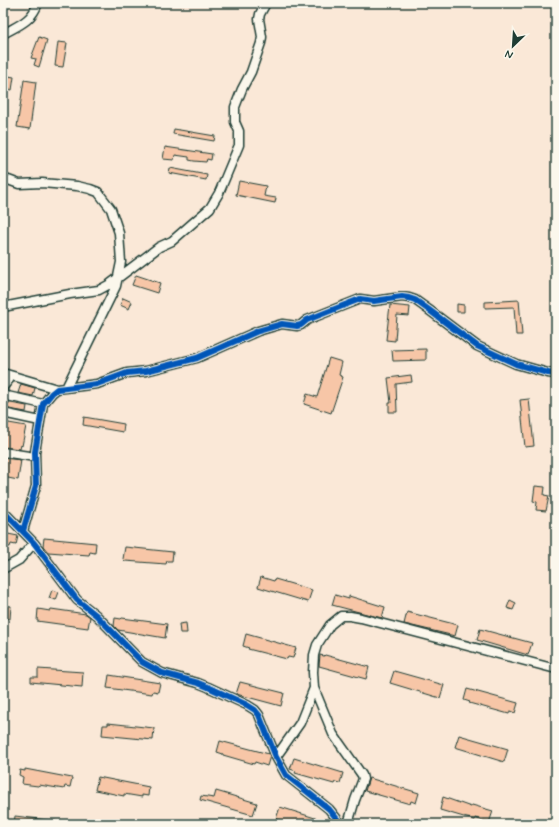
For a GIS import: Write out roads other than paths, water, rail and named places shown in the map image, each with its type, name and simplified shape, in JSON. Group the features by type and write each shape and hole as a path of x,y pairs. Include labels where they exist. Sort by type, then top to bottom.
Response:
{"street":[{"path":"3,34 30,19 36,11 38,3"},
{"path":"3,307 70,294 94,291 105,287 145,257 177,237 210,208 216,200 239,145 239,131 235,122 235,107 251,72 261,43 262,37 259,19 266,3"},
{"path":"3,178 19,184 42,183 77,186 98,192 111,209 119,232 120,262 116,286 66,388"},
{"path":"23,531 36,486 35,457 43,404 52,392 58,389 97,384 127,373 146,371 197,358 258,331 282,324 297,326 301,325 308,320 360,298 374,301 402,297 415,300 478,346 516,364 548,374 556,374"},
{"path":"3,373 58,389"},
{"path":"3,387 12,376"},
{"path":"3,395 43,404"},
{"path":"3,413 40,421"},
{"path":"3,452 35,457"},
{"path":"3,511 34,543 78,600 96,615 142,662 162,673 198,683 255,710 259,715 276,757 286,775 329,808 340,824"},
{"path":"3,569 19,560 34,543"},
{"path":"348,824 363,779 362,775 333,734 314,688 313,664 317,645 330,625 341,616 361,618 556,669"},
{"path":"276,757 300,723 314,688"}]}
